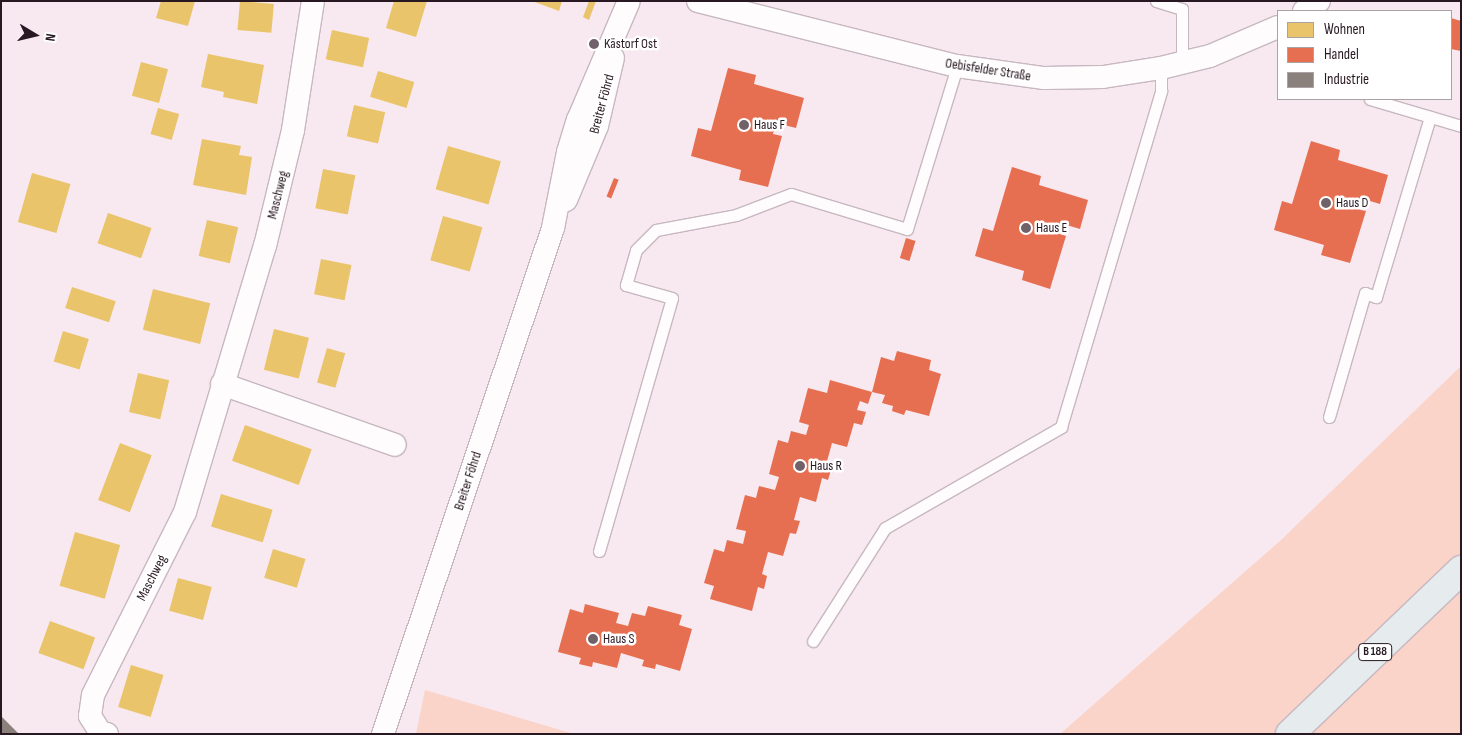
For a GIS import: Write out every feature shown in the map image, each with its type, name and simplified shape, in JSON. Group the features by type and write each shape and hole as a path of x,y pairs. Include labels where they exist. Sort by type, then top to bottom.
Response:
{"main road":[{"name":"B 188","path":"1290,734 1461,570"}],"street":[{"name":"Maschweg","path":"107,734 100,732 90,716 93,695 185,512 265,246 291,140 314,1"},
{"name":"Breiter Föhrd","path":"382,734 552,228 598,126 607,96 618,32 629,1"},
{"name":"Oebisfelder Straße","path":"698,1 956,66 1017,76 1075,79 1171,66 1240,46 1277,28"},
{"path":"1306,10 1319,1"},
{"path":"222,384 395,445"}],"lane":[{"path":"812,641 885,528 1060,427 1161,91 1171,66 1182,9 1156,1"},
{"path":"599,551 672,298 626,285 636,250 656,230 736,215 791,194 907,229 956,66"},
{"path":"1374,100 1461,126"},
{"path":"1329,417 1366,293 1376,297 1430,116"}],"shaded area":[{"path":"1461,366 1461,734 1060,734 1280,541"},
{"path":"425,690 574,734 416,734"}],"building: Wohnen":[{"path":"161,1 195,1 188,26 156,18"},
{"path":"240,1 274,4 271,33 237,30"},
{"path":"394,1 427,1 416,37 386,28"},
{"path":"532,1 562,1 559,11"},
{"path":"589,1 596,1 589,20 583,17"},
{"path":"332,30 369,38 363,67 326,59"},
{"path":"208,54 264,65 257,104 223,97 224,92 201,87"},
{"path":"141,62 168,69 159,103 132,96"},
{"path":"378,71 414,82 406,108 370,97"},
{"path":"354,105 385,112 378,143 347,136"},
{"path":"158,108 179,114 172,140 151,134"},
{"path":"202,139 241,146 239,155 252,157 246,195 193,185"},
{"path":"448,146 501,161 488,204 436,189"},
{"path":"323,169 355,175 348,215 315,208"},
{"path":"32,173 70,184 56,233 18,222"},
{"path":"108,213 151,228 141,258 98,243"},
{"path":"443,216 482,227 470,272 430,260"},
{"path":"207,220 238,227 230,263 199,256"},
{"path":"321,259 351,265 345,300 314,294"},
{"path":"72,287 116,301 109,322 65,308"},
{"path":"153,289 210,303 200,344 143,330"},
{"path":"274,329 309,338 299,378 264,370"},
{"path":"63,331 89,339 79,369 54,362"},
{"path":"327,348 345,353 335,388 317,383"},
{"path":"138,373 169,380 160,419 129,412"},
{"path":"245,425 312,449 299,485 232,461"},
{"path":"120,443 152,455 130,512 98,500"},
{"path":"221,494 273,510 263,542 211,527"},
{"path":"75,532 120,545 105,599 60,586"},
{"path":"273,549 306,559 297,588 264,578"},
{"path":"178,578 212,587 203,620 169,611"},
{"path":"50,621 95,637 83,669 38,653"},
{"path":"131,665 164,675 151,717 118,707"}],"building: Handel":[{"path":"1452,18 1461,21 1461,51 1452,49"},
{"name":"Haus F","path":"728,68 756,75 754,84 804,98 796,128 776,123 773,134 782,136 768,187 739,180 741,170 691,156 698,128 711,131"},
{"name":"Haus D","path":"1311,141 1340,150 1338,160 1388,175 1380,204 1360,198 1356,209 1366,211 1350,263 1321,255 1324,245 1274,230 1282,201 1292,204"},
{"name":"Haus E","path":"1012,167 1041,176 1039,185 1088,200 1080,229 1060,223 1057,233 1066,236 1050,289 1022,280 1024,271 975,256 983,228 993,231"},
{"path":"614,178 619,180 611,198 607,197"},
{"path":"906,238 916,241 909,261 900,258"},
{"path":"897,351 931,360 929,370 941,374 929,416 906,410 904,415 892,411 893,406 882,403 885,395 872,392 881,357 894,361"},
{"path":"830,380 872,392 868,404 860,401 857,410 866,412 862,425 854,423 847,447 832,443 826,465 832,467 828,480 822,478 816,502 800,497 794,520 800,521 796,534 790,533 783,556 768,552 762,574 767,576 764,589 758,587 752,611 710,599 714,586 704,583 714,549 724,552 727,540 743,544 746,531 736,529 745,495 756,498 759,486 775,490 779,477 769,474 778,440 788,443 791,431 806,435 809,425 799,422 808,388 827,393"},
{"path":"585,604 619,613 616,623 628,626 632,613 645,616 648,606 682,615 679,625 692,629 680,671 656,664 655,669 642,666 644,660 621,653 617,668 593,662 592,667 579,664 581,658 558,652 570,609 583,613"}],"building: Industrie":[{"path":"1,716 19,734 1,734"}],"place":[{"name":"Kästorf Ost","path":"594,44"},
{"name":"Haus F","path":"744,125"},
{"name":"Haus D","path":"1326,203"},
{"name":"Haus E","path":"1026,228"},
{"name":"Haus R","path":"800,466"},
{"name":"Haus S","path":"593,639"}]}
